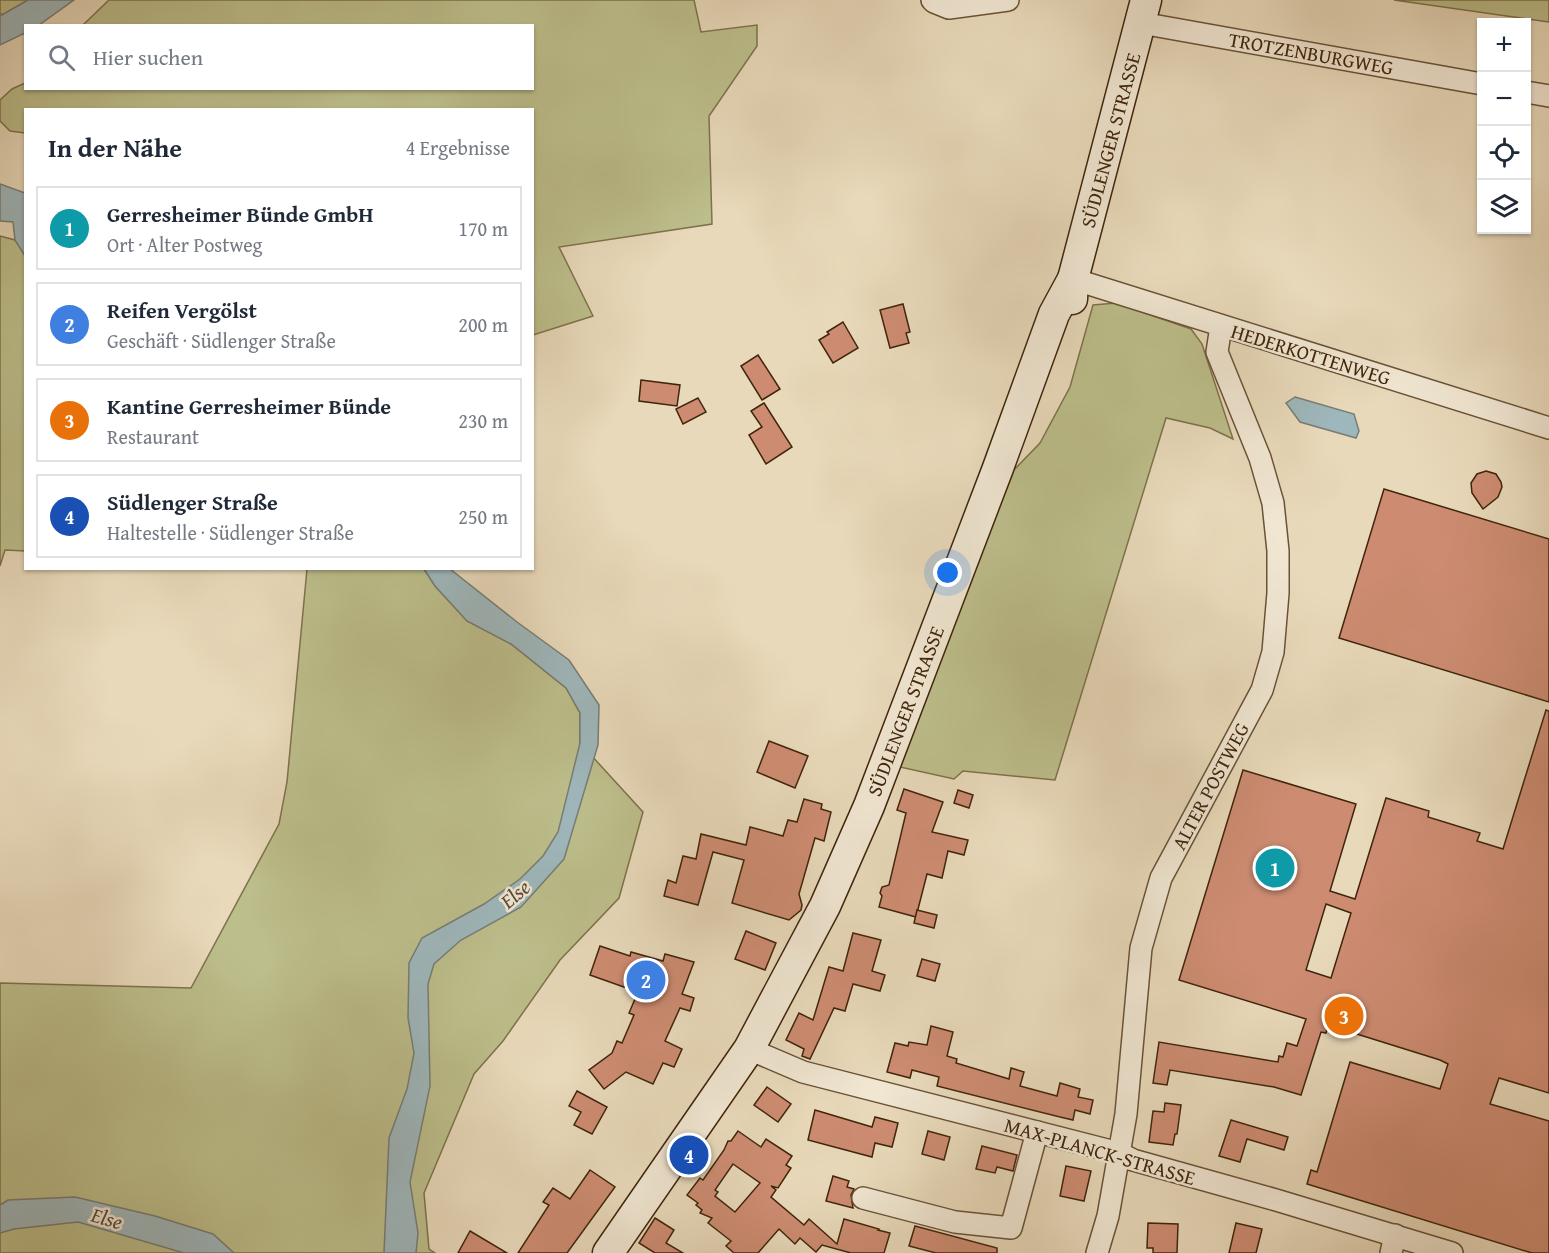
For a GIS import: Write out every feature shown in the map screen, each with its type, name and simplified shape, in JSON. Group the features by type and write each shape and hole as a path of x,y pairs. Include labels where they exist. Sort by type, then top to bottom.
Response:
{"main road":[{"name":"SÜDLENGER STRASSE","path":"608,1253 749,1048 825,906 869,806 1054,314 1074,279 1144,11"}],"street":[{"path":"941,4 1008,0"},
{"name":"TROTZENBURGWEG","path":"1144,11 1477,83"},
{"path":"1531,93 1549,96"},
{"name":"HEDERKOTTENWEG","path":"1074,279 1549,429"},
{"name":"ALTER POSTWEG","path":"1097,1253 1107,1216 1126,1114 1141,948 1161,878 1262,690 1273,652 1278,593 1278,551 1273,503 1260,458 1216,352 1221,326"},
{"name":"MAX-PLANCK-STRASSE","path":"749,1048 803,1072 1119,1153 1133,1160 1393,1244 1452,1253"},
{"path":"863,1198 956,1222 1011,1228 1037,1132"}],"green space":[{"path":"0,0 28,0 0,14"},
{"path":"109,0 694,0 701,32 757,25 757,46 709,116 712,224 559,247 593,316 534,335 534,108 24,108 24,133 10,131 0,121 0,100 12,89 24,83 24,90 534,90 534,24 84,24"},
{"path":"1394,0 1549,0 1549,22"},
{"path":"0,236 15,240 24,253 24,551 5,550 0,566"},
{"path":"1116,303 1191,329 1202,344 1233,439 1210,428 1166,418 1055,780 963,771 954,779 900,767 1012,472 1040,443 1070,387 1093,305"},
{"path":"307,570 425,570 435,586 467,621 511,644 566,688 580,713 580,743 643,812 619,898 560,960 503,1041 474,1074 424,1193 429,1249 435,1253 0,1253 0,983 191,988 279,824 287,782"}],"water":[{"path":"28,0 74,0 40,24 24,24 24,33 0,45 0,16"},
{"path":"0,184 24,193 24,254 15,240 13,222 0,221"},
{"path":"1295,397 1354,414 1359,431 1356,438 1300,422 1286,403"},
{"name":"Else","path":"425,570 451,570 569,660 599,705 598,745 564,859 521,907 461,940 434,964 428,984 430,1086 410,1182 418,1233 416,1253 384,1253 389,1138 407,1089 414,1053 408,1018 409,963 422,938 484,904 520,879 543,856 558,832 580,743 580,713 566,688 511,644 467,621 435,586"},
{"name":"Else","path":"75,1197 155,1216 213,1234 234,1253 184,1253 78,1222 14,1229 0,1233 0,1205 8,1200"}],"building":[{"path":"903,304 910,332 906,333 909,343 890,348 880,310"},
{"path":"843,322 858,348 833,363 819,340"},
{"path":"758,355 780,389 762,400 741,366"},
{"path":"641,380 680,385 677,406 639,401"},
{"path":"698,398 706,412 683,424 676,409"},
{"path":"764,403 792,447 766,464 749,435 762,427 751,411"},
{"path":"1486,471 1496,474 1502,487 1498,497 1483,509 1472,493 1471,483 1477,474"},
{"path":"1384,489 1549,539 1549,702 1339,638"},
{"path":"1546,710 1549,711 1549,1093 1499,1078 1490,1104 1549,1121 1549,1253 1532,1253 1307,1184 1311,1170 1317,1172 1350,1062 1440,1089 1448,1064 1440,1060 1328,1025 1326,1033 1321,1032 1301,1095 1274,1087 1170,1070 1167,1085 1153,1083 1159,1042 1278,1062 1279,1056 1283,1057 1287,1043 1297,1046 1306,1019 1179,980 1243,770 1356,804 1330,891 1355,899 1386,798 1429,811 1428,817 1480,833 1477,841 1503,849","holes":["1326,904 1351,913 1331,978 1306,970"]},
{"path":"769,741 808,756 795,788 757,772"},
{"path":"904,789 943,802 932,832 968,840 964,855 948,851 942,878 927,874 916,917 879,907 882,887 889,885 906,813 897,810"},
{"path":"958,790 973,795 969,808 954,803"},
{"path":"804,799 822,804 821,809 831,812 824,841 815,838 799,894 801,910 789,920 732,903 744,860 713,852 698,905 664,896 668,880 676,883 683,856 696,859 701,834 746,845 750,827 783,836 788,820 797,822"},
{"path":"917,910 937,915 934,928 914,923"},
{"path":"746,931 776,943 765,970 735,959"},
{"path":"853,933 881,940 872,971 885,975 880,991 853,984 845,1011 834,1008 810,1059 802,1056 804,1049 786,1040 799,1013 813,1020 829,967 843,971"},
{"path":"600,946 630,956 631,952 663,961 665,954 694,962 682,994 694,998 690,1011 680,1008 665,1041 682,1049 674,1067 663,1063 653,1084 626,1072 604,1089 589,1070 612,1053 617,1041 622,1043 634,1015 629,1013 638,992 590,975"},
{"path":"922,959 940,964 935,981 917,976"},
{"path":"931,1026 953,1032 947,1056 957,1059 956,1063 1009,1079 1011,1068 1024,1072 1020,1086 1057,1096 1060,1083 1080,1089 1078,1097 1093,1100 1090,1114 1075,1110 1073,1120 937,1086 939,1077 912,1070 910,1078 887,1072 895,1043 908,1046 909,1042 927,1045"},
{"path":"767,1087 791,1104 778,1122 754,1105"},
{"path":"577,1091 607,1107 592,1134 574,1125 581,1112 569,1106"},
{"path":"1165,1103 1181,1105 1173,1145 1149,1142 1153,1111 1164,1112"},
{"path":"815,1110 872,1127 875,1117 898,1123 892,1147 875,1143 872,1157 808,1140"},
{"path":"1231,1120 1288,1137 1284,1150 1247,1139 1240,1162 1219,1156"},
{"path":"738,1131 761,1147 766,1139 792,1156 786,1165 791,1168 778,1188 771,1186 776,1190 771,1197 804,1225 809,1219 837,1244 844,1219 879,1229 890,1233 884,1253 851,1253 822,1245 816,1252 800,1238 795,1244 779,1229 758,1253 734,1253 726,1246 731,1241 708,1223 712,1218 700,1213 702,1210 696,1205 698,1203 687,1195 700,1178 703,1180 728,1141 731,1141","holes":["733,1164 760,1183 735,1212 715,1196 718,1192 715,1190"]},
{"path":"928,1131 950,1137 944,1160 922,1154"},
{"path":"982,1146 1017,1155 1013,1171 997,1167 995,1173 976,1169"},
{"path":"1066,1166 1091,1171 1084,1201 1060,1196"},
{"path":"590,1170 615,1187 567,1253 518,1253 549,1205 543,1202 553,1188 570,1199"},
{"path":"833,1176 849,1181 847,1187 854,1189 851,1195 853,1208 826,1201"},
{"path":"655,1218 674,1230 666,1243 683,1253 655,1253 639,1243"},
{"path":"1148,1223 1178,1224 1177,1253 1153,1253 1153,1248 1147,1248"},
{"path":"1236,1223 1262,1229 1256,1253 1229,1253"},
{"path":"915,1226 997,1248 997,1253 936,1253 909,1246"},
{"path":"470,1231 507,1253 458,1253"}],"place":[{"name":"Gerresheimer Bünde GmbH","path":"1275,868"},
{"name":"Reifen Vergölst","path":"646,980"},
{"name":"Kantine Gerresheimer Bünde","path":"1344,1016"},
{"name":"Südlenger Straße","path":"689,1155"}]}
